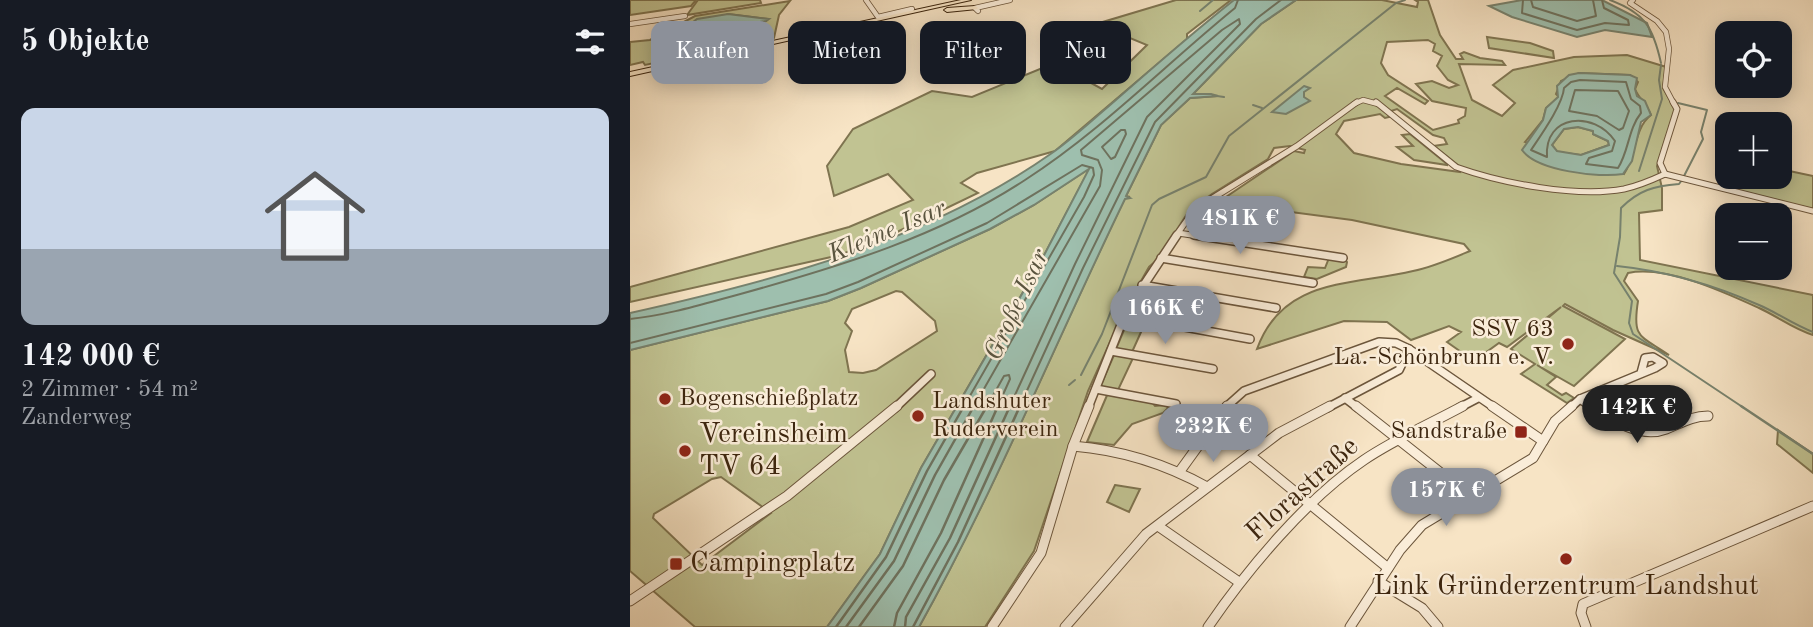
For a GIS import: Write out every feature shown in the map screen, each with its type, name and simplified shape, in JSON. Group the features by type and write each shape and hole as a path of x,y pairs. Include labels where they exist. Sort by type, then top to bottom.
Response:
{"highway":[{"path":"630,73 961,0"},
{"path":"630,73 969,0"},
{"path":"969,0 965,4 976,9"},
{"path":"901,16 976,9"}],"street":[{"path":"866,0 878,17 912,9"},
{"path":"976,9 1010,0"},
{"path":"1633,0 1630,3 1657,21 1666,32 1669,49 1664,83 1677,109 1660,163 1665,174"},
{"path":"630,24 685,16"},
{"path":"992,627 1041,553 1073,446 1125,316 1142,285 1178,233 1200,205 1297,146 1363,100 1374,101 1455,167 1470,172 1600,191 1626,189 1665,174 1813,211"},
{"path":"1178,233 1343,258"},
{"path":"1161,258 1313,283"},
{"path":"1142,285 1276,308"},
{"path":"1125,316 1250,339"},
{"path":"1180,471 1221,412 1244,391 1379,342 1396,343 1409,349 1543,441"},
{"path":"1065,627 1139,542 1158,526 1279,433 1399,370 1409,349"},
{"path":"1111,351 1213,369"},
{"path":"1350,627 1378,581 1422,525 1533,458 1555,421 1580,399 1641,373"},
{"path":"630,601 762,514 837,458 886,418 931,374"},
{"path":"1096,389 1176,404"},
{"path":"1345,398 1470,496"},
{"name":"Florastraße","path":"1208,627 1239,582 1311,507 1355,466 1478,398"},
{"path":"1580,399 1608,418 1645,432 1659,432 1693,415 1708,416"},
{"path":"1073,446 1117,450 1180,471 1207,487"},
{"path":"1250,454 1388,568"},
{"path":"1586,627 1581,613 1583,604 1812,507"},
{"path":"1158,526 1239,582"},
{"path":"1378,581 1422,608 1438,627"}],"green space":[{"path":"630,0 696,0 691,6 630,15"},
{"path":"698,0 760,0 761,3 687,15"},
{"path":"1176,0 1231,0 1187,34 1187,39 1055,151 977,173 961,183 978,193 897,232 840,255 630,302 630,287 849,227 913,200 888,174 834,196 827,166 853,129 932,91 972,97 1004,84 1026,84 1026,75 1040,69 1040,84 1093,84 1102,89 1107,84 1131,84 1131,61 1147,45 1131,38 1131,21 1106,21"},
{"path":"1296,0 1382,0 1417,7 1418,2 1415,0 1428,0 1440,35 1456,59 1463,59 1460,54 1464,52 1480,58 1502,61 1505,65 1459,64 1472,100 1502,116 1515,103 1493,85 1513,70 1574,57 1627,55 1666,67 1663,88 1675,109 1657,166 1662,188 1662,210 1639,213 1640,260 1715,275 1715,280 1739,280 1813,295 1813,335 1695,281 1643,272 1628,273 1624,281 1638,301 1638,330 1640,335 1669,355 1613,330 1565,304 1563,306 1625,339 1574,386 1537,365 1556,377 1547,385 1562,395 1566,393 1574,398 1567,403 1521,374 1535,364 1511,349 1561,307 1507,347 1499,343 1474,361 1447,342 1461,332 1449,326 1411,340 1387,322 1344,321 1257,349 1269,326 1284,309 1301,297 1343,283 1420,269 1470,251 1464,244 1352,220 1237,205 1223,199 1294,151 1304,153 1305,150 1290,146 1274,148 1268,159 1189,211 1157,260 1149,267 1124,311 1088,391 1034,551 985,627 919,627 1000,468 1125,198 1130,197 1126,196 1161,125 1190,98 1218,96 1193,94 1261,24","holes":["1428,40 1435,44 1433,51 1442,56 1437,66 1448,80 1458,85 1449,88 1432,81 1416,84 1432,101 1466,108 1465,116 1458,120 1459,123 1433,130 1385,96 1397,88 1425,104 1428,101 1388,75 1381,63 1387,42","1579,73 1630,75 1638,82 1635,89 1651,115 1641,127 1624,174 1525,142 1543,120 1546,108 1559,97 1556,94 1561,81","1397,109 1433,135 1444,138 1447,144 1434,146 1458,165 1460,172 1401,164 1354,153 1336,134 1344,121 1380,114 1385,118 1389,117 1388,112"]},
{"path":"790,1 779,15 774,38 774,21 766,21 768,19 728,14 712,21 686,21 695,16"},
{"path":"1487,37 1530,43 1553,51 1554,58 1489,48"},
{"path":"650,40 651,64 645,65 643,62 630,65 630,42"},
{"path":"1578,127 1593,131 1593,134 1608,141 1609,145 1581,155 1557,152 1552,145 1564,129"},
{"path":"1410,134 1447,165 1414,160 1397,147 1413,146 1402,135"},
{"path":"1090,168 1040,263 921,468 880,554 827,627 695,627 630,571 630,350 828,301 990,229 1034,205","holes":["896,291 902,292 935,321 937,331 876,370 849,372 845,350 852,331 845,323 852,309","721,477 771,513 702,565 653,518 654,514 712,479"]},
{"path":"1792,172 1813,176 1813,209 1728,189 1792,189"},
{"path":"1329,258 1344,259 1347,262 1346,267 1317,279 1304,277 1308,267 1325,268"},
{"path":"1129,318 1146,321 1132,352 1116,349"},
{"path":"1114,355 1134,356 1118,390 1100,387"},
{"path":"1108,393 1151,401 1155,406 1166,405 1168,408 1163,413 1132,424 1114,445 1087,442"},
{"path":"1778,430 1813,454 1813,473 1777,444"},
{"path":"1115,485 1140,489 1129,512 1107,502"}],"water":[{"name":"Große Isar","path":"1234,0 1296,0 1261,24 1193,94 1218,96 1190,98 1161,125 1126,196 1130,198 1125,199 1099,252 974,522 919,627 827,627 880,554 921,468 1040,263 1089,169 1034,205 990,229 828,301 630,350 630,313 741,286 850,254 903,234 954,210 1004,184 1059,148"},
{"path":"1522,0 1602,0 1647,23 1652,37 1605,30 1577,37 1512,17 1489,6"},
{"path":"728,14 769,19 694,21"},
{"path":"1569,75 1630,75 1637,78 1637,96 1645,101 1651,115 1641,122 1632,161 1623,174 1584,174 1554,168 1530,157 1522,150 1543,120 1546,108 1558,97 1557,86","holes":["1578,127 1593,131 1593,134 1608,141 1609,145 1581,155 1557,151 1552,145 1564,129"]},
{"path":"1304,86 1310,88 1304,92 1304,97 1310,101 1286,114 1272,112"}],"waterway":[{"path":"1200,11 1213,0"},
{"path":"1081,375 1102,334 1152,205 1159,199 1206,177 1229,136 1396,3 1405,0"},
{"path":"1610,0 1632,10 1646,23 1655,40 1661,63"},
{"path":"1639,171 1662,99 1659,80 1661,65"},
{"path":"1217,96 1224,97"},
{"path":"1678,103 1707,110 1701,132 1703,139 1684,176"},
{"path":"1253,105 1262,108"},
{"path":"1682,180 1679,184 1641,193 1621,208 1620,237 1614,273 1632,301 1629,323 1633,334 1813,454"},
{"path":"1617,266 1672,275 1725,291 1813,332"},
{"path":"1069,385 1075,380"}],"place":[{"name":"SSV 63 La.-Schönbrunn e. V.","path":"1568,344"},
{"name":"Bogenschießplatz","path":"665,399"},
{"name":"Landshuter Ruderverein","path":"918,416"},
{"name":"Sandstraße","path":"1521,432"},
{"name":"Vereinsheim TV 64","path":"685,451"},
{"name":"Link Gründerzentrum Landshut","path":"1566,559"},
{"name":"Campingplatz","path":"676,564"}],"water label":[{"name":"Kleine Isar","path":"887,232"}]}
